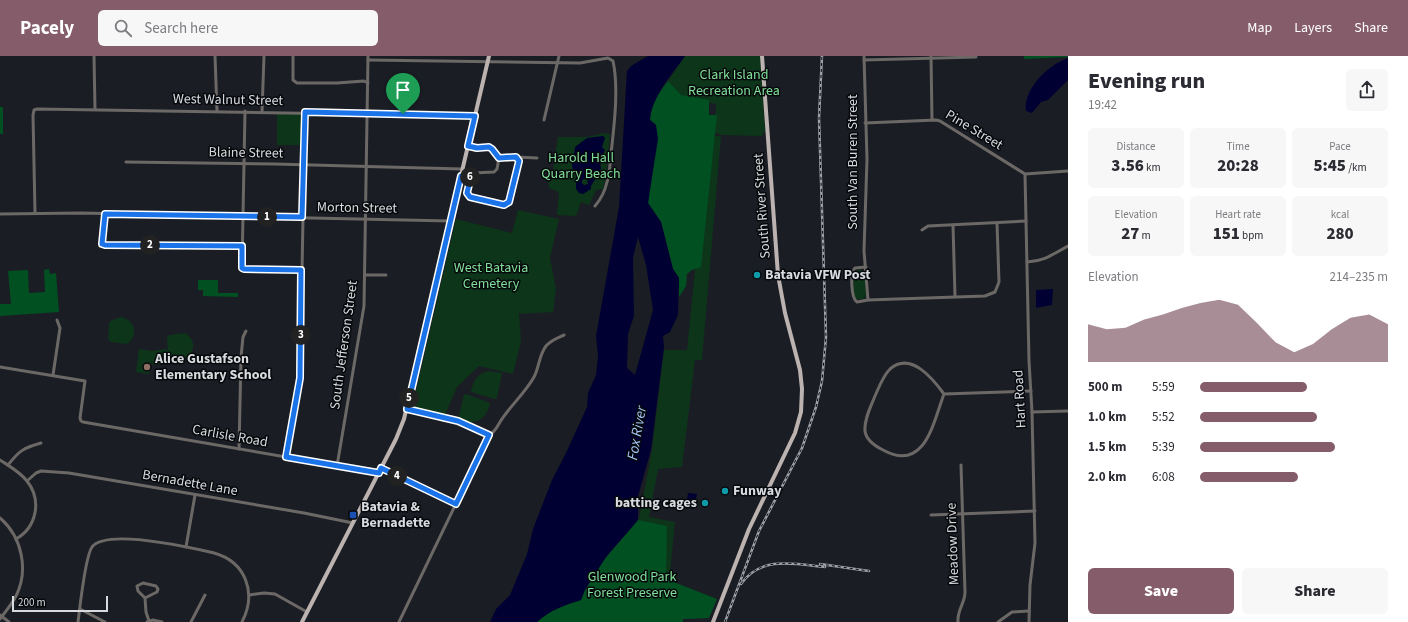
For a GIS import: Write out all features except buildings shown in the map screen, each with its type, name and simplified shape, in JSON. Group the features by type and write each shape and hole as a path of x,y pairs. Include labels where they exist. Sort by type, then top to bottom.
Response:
{"main road":[{"path":"302,622 401,429 407,409 489,56"},
{"name":"South River Street","path":"713,622 749,529 795,433 802,405 800,370 785,312 778,267 762,56"}],"street":[{"path":"94,56 95,109"},
{"path":"216,56 217,111"},
{"path":"262,112 264,56"},
{"path":"293,56 293,80 297,83 364,81 368,83"},
{"path":"544,120 559,56"},
{"name":"South Van Buren Street","path":"864,56 867,159 864,230 868,300"},
{"path":"368,58 580,63 604,57 613,61 615,69 615,89 608,180 600,200 595,206"},
{"path":"864,60 931,57 976,57"},
{"path":"931,57 932,120"},
{"name":"South Jefferson Street","path":"336,466 364,306 368,58"},
{"name":"West Walnut Street","path":"35,213 33,115 34,110 37,109 245,111 475,116"},
{"path":"245,111 242,268 301,270"},
{"path":"286,457 300,378 305,112"},
{"name":"Pine Street","path":"866,122 940,121 1025,174"},
{"path":"461,176 471,176 473,173 494,172 497,169 499,158 492,149 489,147 477,148 468,146"},
{"path":"471,176 467,193 470,197 504,205 507,204 509,202 519,161 516,157"},
{"path":"499,158 537,158"},
{"name":"Blaine Street","path":"126,162 304,164 462,169"},
{"path":"1025,174 1068,172"},
{"name":"Hart Road","path":"1025,174 1035,511 1035,543 1030,585 1029,622"},
{"name":"Morton Street","path":"0,214 35,213 302,217 450,221"},
{"path":"105,214 102,244 105,245 242,246"},
{"path":"922,230 928,226 1026,221"},
{"path":"866,267 854,268 852,271 852,297 857,302 868,300 985,296 995,292 999,282 997,223"},
{"path":"953,225 955,296"},
{"path":"1027,262 1049,257 1068,246"},
{"path":"365,275 386,275"},
{"path":"0,367 53,375 60,328 57,320"},
{"path":"238,449 241,357 243,337 246,331"},
{"path":"399,622 489,435 493,433 533,379 545,348 551,341 564,335"},
{"path":"901,364 920,368 926,372 944,394 927,439 918,451 905,456 892,455 876,446 866,437 865,425 868,412 883,380 891,368 901,364"},
{"name":"Carlisle Road","path":"53,375 85,381 80,418 83,422 379,473"},
{"path":"944,394 1031,391"},
{"path":"407,409 458,421 489,435"},
{"path":"1032,412 1068,411"},
{"path":"8,465 17,453 41,443"},
{"path":"0,460 27,481 35,496 35,514 28,530 25,534 16,539"},
{"name":"Meadow Drive","path":"958,622 958,612 964,600 965,592 961,465"},
{"path":"381,468 456,504"},
{"name":"Bernadette Lane","path":"27,481 36,473 41,471 69,473 304,513 353,523"},
{"path":"186,547 195,495"},
{"path":"931,515 1035,511"},
{"path":"0,518 8,526 16,539 22,560 21,581 16,596 1,617 9,622"},
{"path":"78,622 87,560 90,552 95,544 108,540 129,539 186,547 220,554 233,562 243,574 249,595 248,608 242,622"},
{"path":"145,598 157,592 158,589 156,586 143,583 137,586 138,591 145,598 148,622 153,620 162,622"},
{"path":"249,595 264,593 274,594 307,612"},
{"path":"192,622 205,595"},
{"path":"80,609 105,622"},
{"path":"998,622 1012,612 1029,611"}],"green space":[{"name":"Clark Island Recreation Area","path":"685,56 760,56 765,131 762,136 722,135 715,133 716,104 678,97 668,81"},
{"path":"1024,56 1068,56 1068,57 1024,59"},
{"path":"668,81 681,95 709,100 709,115 717,115 701,267 692,270 687,274 686,286 679,297 679,278 673,269 661,222 648,203 656,125 650,120 656,99"},
{"path":"0,107 3,107 3,134 0,134"},
{"path":"277,113 304,113 303,145 277,145"},
{"name":"Harold Hall Quarry Beach","path":"604,133 610,134 606,176 603,189 596,190 589,205 581,202 576,216 557,215 559,192 549,188 548,179 552,177 558,137 587,137"},
{"name":"Glenwood Park Forest Preserve","path":"721,136 702,360 695,360 682,467 658,469 649,517 675,522 669,582 542,622 626,537 639,519 652,450 664,350 687,350 700,221 659,137"},
{"name":"West Batavia Cemetery","path":"518,210 559,219 550,258 556,289 553,312 519,314 521,341 513,374 479,366 457,387 445,415 412,408 456,219 512,233"},
{"path":"49,269 50,274 56,273 59,312 0,316 0,304 11,304 8,271 28,270 29,293 45,292 44,270"},
{"path":"856,270 863,270 865,273 866,296 863,299 856,299 854,297 853,273"},
{"path":"198,280 218,280 218,293 238,293 238,297 203,296 203,290 198,290"},
{"path":"121,317 130,321 134,328 133,336 127,344 111,342 108,339 109,323 112,320"},
{"path":"185,333 193,343 193,349 186,357 175,359 168,355 167,338 169,335"},
{"path":"139,349 152,351 167,349 169,363 153,365 151,361 149,374 136,372"},
{"path":"488,371 502,373 497,398 495,399 471,392 476,378"},
{"path":"466,394 490,403 483,418 475,422 458,420 464,395"},
{"path":"638,520 667,526 666,579 717,599 709,618 683,619 683,622 537,622 552,611 581,600 586,588 606,557"}],"water":[{"name":"Fox River","path":"648,56 685,56 654,102 650,120 656,125 658,139 648,203 661,222 673,269 679,278 678,315 670,332 663,336 664,347 651,450 638,496 638,520 606,557 585,590 581,600 552,611 537,622 490,622 496,609 510,595 527,554 533,529 552,480 587,407 588,393 596,375 598,356 596,336 619,207 627,71 631,66","holes":["638,237 646,265 653,310 635,375 627,368 628,334 634,316 633,258"]},
{"path":"1068,58 1068,80 1048,100 1041,102 1032,113 1026,111 1028,94 1038,79 1060,61"},
{"path":"603,136 605,138 602,147 605,150 600,160 601,169 591,186 591,189 583,194 579,193 576,189 576,173 573,171 571,159 574,157 575,147 587,138","holes":["585,170 594,172 594,174 591,174 587,180 588,184 584,185 582,180 587,177"]},
{"path":"1053,289 1052,305 1036,308 1036,290"},
{"path":"688,493 697,494 694,509 686,507"}],"railway":[{"path":"725,622 759,531 802,448 816,407 822,381 826,337 819,118 822,56"},
{"path":"741,584 749,575 758,569 769,565 791,563 825,567"},
{"path":"820,564 869,571"}],"place":[{"name":"Batavia VFW Post","path":"757,275"},
{"name":"Alice Gustafson Elementary School","path":"147,367"},
{"name":"Funway","path":"725,491"},
{"name":"batting cages","path":"705,503"},
{"name":"Batavia & Bernadette","path":"353,515"}],"route":[{"path":"305,112 403,114 475,116 468,146 477,148 487,147 492,149 499,158 516,157 519,161 509,202 504,205 470,197 467,193 471,176 461,176 407,409 458,421 489,435 456,504 381,468 379,473 286,457 300,378 301,270 244,269 242,268 242,246 102,244 105,214 302,217 305,112"}]}
